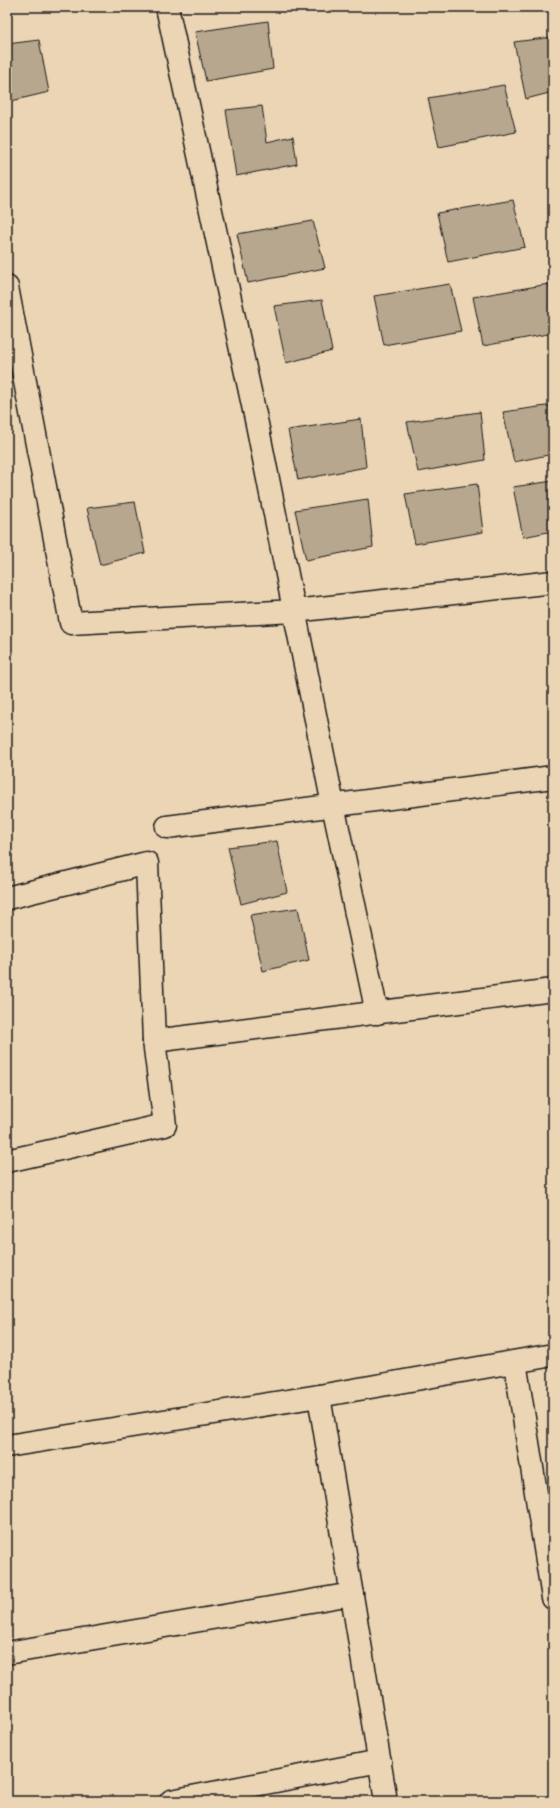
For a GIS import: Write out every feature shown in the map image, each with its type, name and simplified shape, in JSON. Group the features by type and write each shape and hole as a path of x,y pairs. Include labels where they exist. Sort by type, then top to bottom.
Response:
{"street":[{"path":"167,7 255,416 333,805 377,1013"},
{"path":"7,287 70,623 294,611 553,582"},
{"path":"167,827 553,777"},
{"path":"7,898 147,863 154,1041 165,1125 7,1161"},
{"path":"154,1041 553,990"},
{"path":"7,1446 319,1396 553,1355"},
{"path":"515,1362 553,1598"},
{"path":"319,1396 386,1801"},
{"path":"7,1653 352,1594"},
{"path":"171,1801 380,1761"}],"building":[{"path":"268,21 273,69 206,81 195,32"},
{"path":"553,37 553,92 526,99 514,42"},
{"path":"39,40 49,92 7,102 7,44"},
{"path":"504,85 516,132 439,147 428,98"},
{"path":"262,106 267,142 293,136 297,164 236,176 226,110"},
{"path":"513,200 525,247 448,262 437,213"},
{"path":"313,221 325,268 248,283 237,234"},
{"path":"450,284 461,331 384,345 374,296"},
{"path":"549,284 553,302 553,333 483,346 473,297"},
{"path":"322,300 332,351 286,363 274,306"},
{"path":"553,405 553,454 514,462 503,412"},
{"path":"480,412 485,460 418,472 407,422"},
{"path":"361,419 366,467 298,480 288,430"},
{"path":"553,481 553,531 523,537 513,487"},
{"path":"477,484 483,532 415,544 405,494"},
{"path":"368,499 373,547 306,560 295,510"},
{"path":"135,502 145,553 100,565 87,508"},
{"path":"277,841 287,892 241,904 228,847"},
{"path":"298,908 309,960 263,971 250,915"}]}
